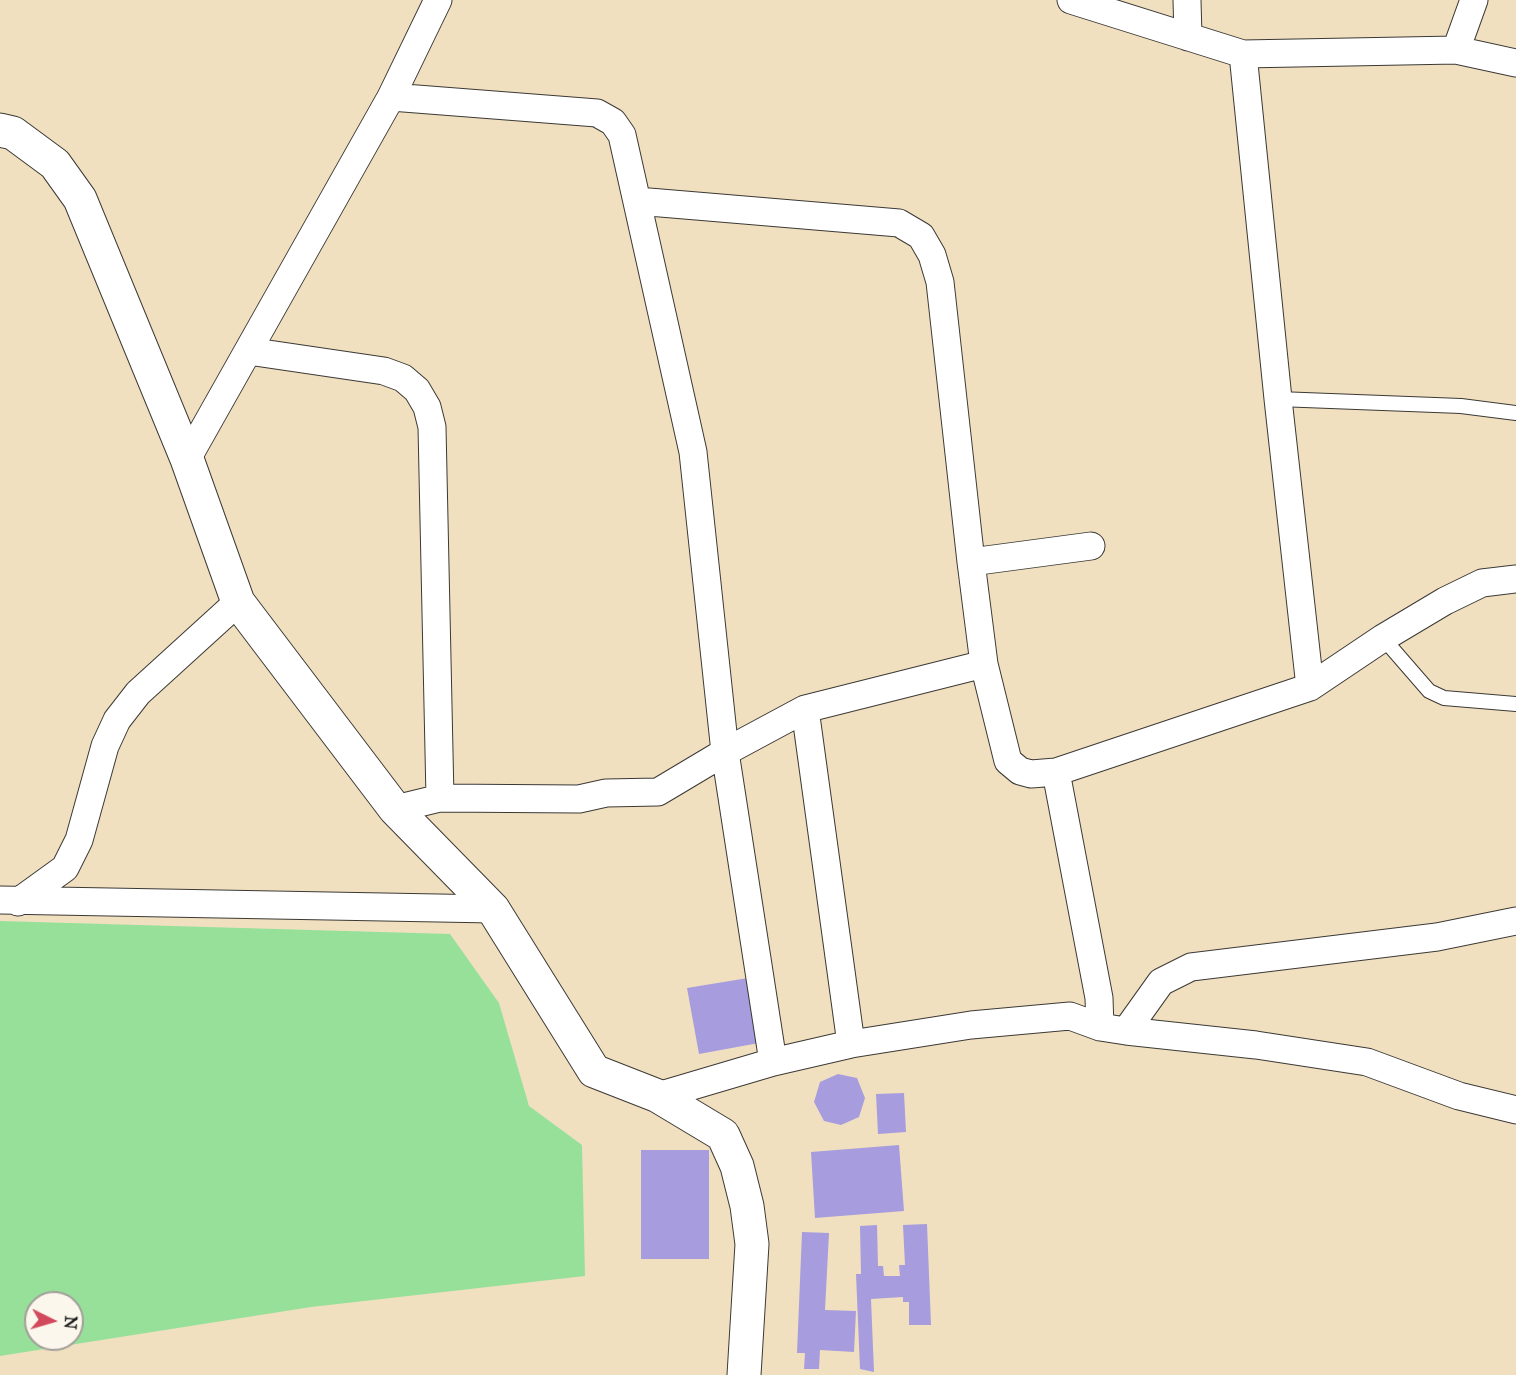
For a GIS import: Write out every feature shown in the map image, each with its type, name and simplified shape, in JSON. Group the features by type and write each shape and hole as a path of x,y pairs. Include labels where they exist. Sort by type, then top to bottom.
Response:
{"street":[{"path":"186,459 391,97 438,0"},
{"path":"1071,0 1243,54 1456,50 1516,63"},
{"path":"1187,0 1188,37"},
{"path":"1456,50 1474,0"},
{"path":"1243,54 1310,687"},
{"path":"391,97 597,113 613,122 622,135 693,452 725,752 773,1062"},
{"path":"0,130 13,133 56,164 80,199 186,459 238,602 395,809 493,909 594,1071 658,1096 723,1135 737,1166 747,1206 752,1244 744,1375"},
{"path":"637,201 899,223 921,236 932,255 940,282 970,562 984,664 1008,761 1020,771 1031,774 1056,772 1310,687 1445,600 1482,583 1516,579"},
{"path":"248,351 384,371 403,378 417,390 427,407 432,427 440,798"},
{"path":"970,562 1091,546"},
{"path":"9,901 66,868 79,840 105,746 117,720 138,693 238,602"},
{"path":"395,809 440,798 579,799 606,793 658,792 725,752 806,710 984,664"},
{"path":"806,710 851,1044"},
{"path":"1056,772 1099,998 1113,1029"},
{"path":"9,901 493,909"},
{"path":"1113,1029 1161,982 1191,967 1437,937 1516,921"},
{"path":"658,1096 773,1062 851,1044 971,1025 1070,1016 1113,1029 1256,1045 1366,1062 1459,1096 1516,1110"}],"lane":[{"path":"1278,399 1461,406 1516,413"},
{"path":"1383,638 1429,691 1444,698 1516,704"}],"green space":[{"path":"0,921 450,934 499,1003 529,1106 582,1145 585,1276 311,1307 84,1343 84,1291 24,1291 24,1351 32,1351 0,1356"}],"building":[{"path":"748,978 759,1043 699,1054 687,988"},
{"path":"838,1074 857,1078 865,1098 859,1117 841,1125 824,1121 814,1102 820,1082"},
{"path":"904,1093 906,1132 878,1134 876,1094"},
{"path":"899,1145 904,1211 815,1218 811,1152"},
{"path":"641,1150 709,1150 709,1259 641,1259"},
{"path":"927,1224 931,1325 909,1325 909,1302 903,1302 903,1297 871,1299 874,1372 860,1369 856,1274 861,1274 860,1226 877,1225 878,1266 883,1266 884,1276 900,1276 899,1265 905,1265 903,1225"},
{"path":"802,1232 829,1233 825,1310 856,1311 854,1352 820,1350 819,1369 804,1369 805,1353 797,1353"}]}
